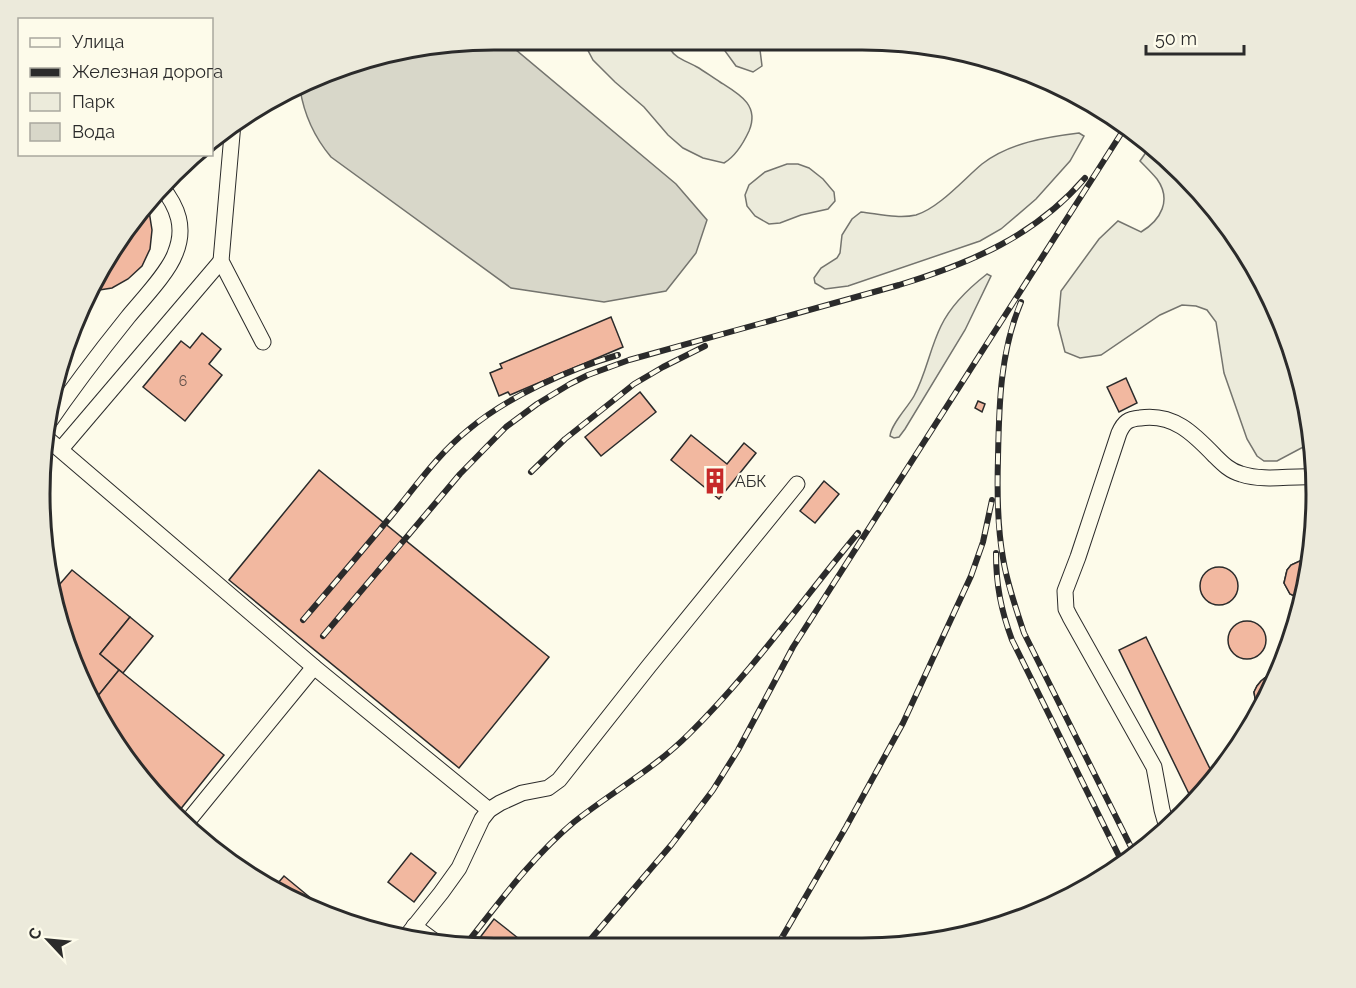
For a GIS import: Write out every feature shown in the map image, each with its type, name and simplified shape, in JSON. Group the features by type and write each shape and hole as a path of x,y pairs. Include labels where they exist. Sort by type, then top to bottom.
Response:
{"lane":[{"path":"232,135 221,261 263,342"},
{"path":"57,411 104,347 164,272 175,254 180,223 167,194"},
{"path":"61,449 221,261"},
{"path":"1165,819 1154,767 1070,617 1065,601 1065,591 1123,423 1131,419 1159,417 1185,427 1227,468 1241,474 1275,479 1306,477"},
{"path":"52,442 315,667 489,810"},
{"path":"411,931 459,868 482,819 489,810 522,793 548,788 559,780 797,484"},
{"path":"191,818 315,667"}],"green space":[{"path":"588,50 671,50 682,60 700,69 746,101 752,114 749,131 739,149 724,163 703,158 683,148 668,135 644,107 593,60"},
{"path":"760,50 762,66 753,72 736,66 725,51"},
{"path":"1079,133 1084,136 1070,161 1036,199 1001,229 980,241 848,286 825,289 815,283 814,278 821,268 837,258 840,253 842,235 852,219 861,212 896,216 916,215 933,206 982,164 1004,151 1041,139"},
{"path":"1146,152 1196,201 1232,247 1261,297 1283,351 1298,407 1304,447 1277,461 1264,461 1257,456 1247,439 1224,373 1216,322 1207,310 1182,305 1160,315 1101,355 1080,358 1065,352 1058,325 1061,291 1099,239 1118,221 1141,232 1154,222 1162,209 1164,194 1161,187 1157,179 1140,161"},
{"path":"787,164 798,164 809,168 834,192 835,201 828,209 769,224 755,216 747,206 745,195 749,185 765,172"},
{"path":"987,274 991,276 965,330 905,429 899,437 890,436 893,426 918,388 945,318 961,297"}],"water":[{"path":"465,50 516,50 676,184 707,220 696,253 666,291 604,302 511,288 331,157 315,134 301,93 351,73 379,65 436,53"}],"building":[{"path":"149,213 152,230 150,249 142,266 128,279 112,288 99,290 124,247"},
{"path":"611,317 623,347 510,395 508,392 499,396 490,373 502,368 500,364"},
{"path":"202,333 221,349 209,364 222,375 185,421 143,387 181,341 190,348"},
{"path":"1126,378 1137,403 1119,412 1107,387"},
{"path":"640,392 656,412 601,456 585,437"},
{"path":"978,401 985,404 982,412 975,408"},
{"name":"АБК","path":"691,435 727,464 744,443 756,453 719,499 671,460"},
{"path":"319,470 549,657 459,768 229,580"},
{"path":"824,481 839,494 815,523 800,511"},
{"path":"1302,560 1294,596 1290,594 1284,583 1287,570 1291,565"},
{"path":"1302,560 1294,596 1290,594 1284,583 1287,570 1291,565"},
{"path":"1219,567 1233,572 1238,586 1233,600 1219,605 1205,600 1200,586 1205,572"},
{"path":"72,570 130,617 100,654 119,670 98,696 73,637 59,585"},
{"path":"130,617 153,636 123,673 100,654"},
{"path":"1247,621 1261,626 1266,640 1261,654 1247,659 1233,654 1228,640 1233,626"},
{"path":"1146,637 1211,770 1189,794 1119,650"},
{"path":"119,670 224,755 181,809 141,765 98,696"},
{"path":"1267,677 1255,701 1254,692"},
{"path":"1267,677 1255,701 1254,692"},
{"path":"411,853 436,873 414,902 388,882"},
{"path":"284,876 313,900 297,893 278,883"},
{"path":"494,919 518,938 494,938 480,938"}],"railway":[{"path":"592,938 672,844 713,790 738,750 793,647 1122,133"},
{"path":"323,636 460,474 506,427 537,404 570,384 629,360 899,285 951,267 976,257 1023,232 1066,198 1085,178"},
{"path":"1021,302 1009,340 1000,399 998,508 1005,568 1024,633 1132,848"},
{"path":"531,472 565,439 634,384 705,346"},
{"path":"303,620 457,439 501,406 539,385 618,355"},
{"path":"782,938 903,723 971,576 983,542 992,500"},
{"path":"471,938 516,882 558,836 588,811 676,747 712,710 755,661 858,533"},
{"path":"996,553 1000,597 1012,640 1119,857"}],"place":[{"name":"АБК","path":"715,481"}]}
